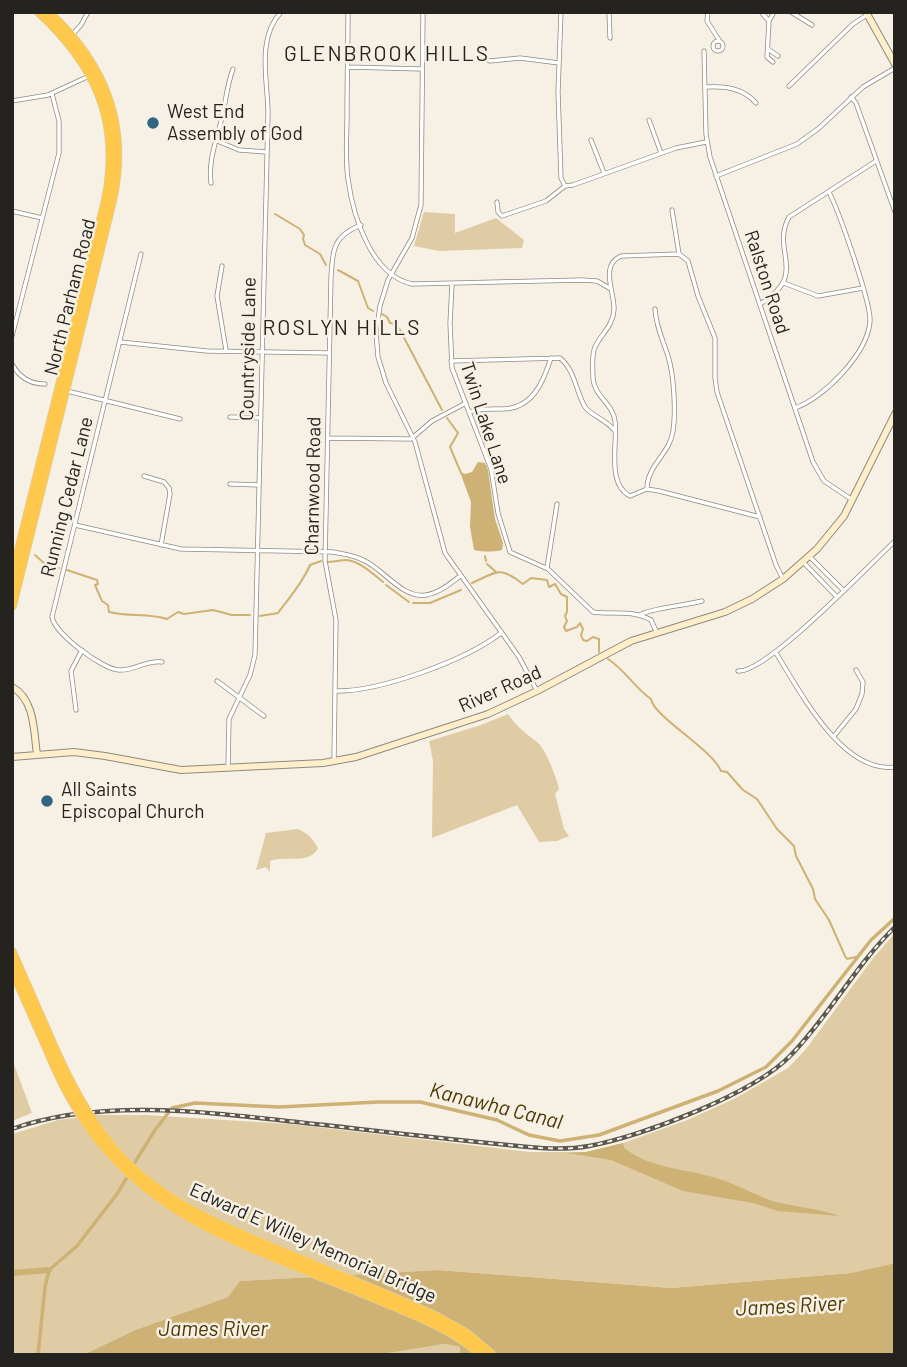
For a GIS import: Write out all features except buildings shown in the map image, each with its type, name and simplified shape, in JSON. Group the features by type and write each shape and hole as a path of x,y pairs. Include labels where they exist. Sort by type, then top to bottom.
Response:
{"highway":[{"name":"North Parham Road","path":"39,12 70,38"},
{"name":"North Parham Road","path":"12,578 112,201 117,170 114,118 94,73 48,12"},
{"name":"North Parham Road","path":"12,606 62,390"},
{"path":"12,952 53,1054"},
{"path":"12,969 53,1054"},
{"name":"Edward E Willey Memorial Bridge","path":"53,1054 68,1096 94,1136 118,1164 159,1199 208,1228 435,1324 465,1341 482,1355"},
{"name":"Edward E Willey Memorial Bridge","path":"53,1054 81,1104 104,1136 136,1172 167,1196 216,1223 439,1318 467,1334 492,1355"}],"main road":[{"path":"867,14 895,66"},
{"name":"River Road","path":"12,757 74,752 172,769 334,762 464,723 537,691 621,646 656,632 735,608 783,579 807,560 832,532 853,500 895,414"},
{"path":"12,687 22,695 29,708 37,755"}],"street":[{"path":"70,38 85,21 88,12"},
{"name":"Countryside Lane","path":"228,768 228,723 250,675 255,655 267,152 266,46 271,27 281,12"},
{"path":"348,12 348,176 361,225 373,253 391,274 412,284 582,280 597,281 611,289"},
{"path":"423,12 421,205 408,247 391,274 382,298 377,320 378,357 386,383 413,438 448,559 519,657 537,691"},
{"path":"562,12 559,63 561,178 565,186"},
{"path":"609,12 610,38"},
{"path":"708,12 707,21 719,40"},
{"path":"761,12 769,21"},
{"path":"773,62 767,57 769,21 775,12"},
{"path":"791,12 811,26"},
{"path":"789,86 853,24 867,14"},
{"path":"768,49 778,56"},
{"name":"Ralston Road","path":"705,51 706,142 716,176 813,461 821,477 832,488 853,500"},
{"path":"479,56 490,61 515,58 559,63"},
{"path":"716,176 792,147 819,128 866,84 895,66"},
{"path":"347,67 422,69"},
{"path":"211,183 209,172 226,87 233,69"},
{"path":"12,102 52,94 94,73"},
{"path":"706,87 731,88 752,98 756,103"},
{"path":"12,337 59,146 59,121 52,94"},
{"path":"851,97 856,103 895,212"},
{"path":"649,120 661,153"},
{"path":"591,140 604,173"},
{"path":"215,141 239,150 267,152"},
{"path":"497,202 498,212 502,216 547,201 565,186 661,153 706,142"},
{"path":"760,304 784,283 787,263 784,230 786,221 876,161"},
{"path":"795,408 840,376 864,339 870,318 863,288 829,192"},
{"path":"672,210 679,254"},
{"path":"12,211 42,218"},
{"name":"Charnwood Road","path":"334,762 336,620 326,576 325,552 331,277 335,246 342,234 361,225"},
{"name":"Running Cedar Lane","path":"141,254 52,617 57,630 103,665 116,670 147,662 162,662"},
{"path":"760,517 647,489 632,496 622,489 614,463 616,433 613,412 599,395 593,379 594,350 613,316 610,270 619,257 679,254 688,261 698,296 715,338 717,392 783,579"},
{"path":"222,266 217,296 226,351"},
{"path":"784,283 818,296 863,288"},
{"name":"Twin Lake Lane","path":"452,284 451,361 491,469 498,513 508,549 514,555 547,568 593,612 622,611 640,615 647,610 677,608 702,601"},
{"path":"647,489 650,473 669,444 674,428 671,368 658,330 655,309"},
{"path":"120,342 226,351 329,353"},
{"path":"469,412 481,409 512,409 527,403 535,395 551,358"},
{"path":"451,361 560,358 565,362 587,409 603,419 616,433"},
{"path":"12,364 28,381 45,384"},
{"path":"62,390 180,419"},
{"path":"328,438 413,438 426,425 466,403"},
{"path":"230,418 261,418"},
{"path":"144,476 164,482 170,491 161,545"},
{"path":"230,484 259,485"},
{"path":"547,568 557,504"},
{"path":"75,525 161,545 199,550 325,552 350,555 364,560 413,595 435,593 460,576"},
{"path":"738,671 747,670 776,653 895,541"},
{"path":"807,560 843,590"},
{"path":"807,560 836,596"},
{"path":"640,615 651,620 656,632"},
{"path":"335,691 367,689 402,678 474,651 502,633"},
{"path":"76,710 71,671 82,650"},
{"path":"776,653 814,714 834,736 865,763 878,768 895,767"},
{"path":"834,736 859,704 863,682 856,670"},
{"path":"217,681 264,716"}],"shaded area":[{"path":"424,212 455,214 455,233 496,218 524,240 522,248 439,251 414,246"},
{"path":"508,714 540,745 547,757 558,784 559,789 555,794 564,829 569,836 557,841 539,842 517,805 432,838 433,761 429,741"},
{"path":"297,829 307,834 314,842 318,848 314,853 304,858 270,861 270,872 266,867 256,870 266,833"},
{"path":"895,933 895,1263 851,1273 671,1288 438,1270 241,1281 228,1297 135,1330 83,1355 12,1355 12,1134 58,1120 96,1115 145,1115 290,1124 530,1152 586,1152 623,1143 687,1120 734,1099 788,1068 806,1049"},
{"path":"12,1059 32,1113 12,1121"},
{"path":"445,1344 460,1347 460,1353 376,1355"}],"water":[{"path":"478,462 485,463 488,470 495,519 503,543 502,550 474,550 470,527 471,502 460,472 472,472"},
{"path":"623,1143 624,1148 635,1155 657,1164 716,1178 776,1202 840,1216 778,1211 753,1203 683,1191 611,1160 567,1153 586,1152"},
{"name":"James River","path":"895,1263 895,1355 448,1355 460,1353 460,1347 445,1344 376,1355 83,1355 135,1330 228,1297 240,1281 438,1270 671,1288 851,1273"}],"waterway":[{"path":"275,214 300,229 305,245 320,254 326,265"},
{"path":"338,270 358,281 368,308 373,311"},
{"path":"382,314 400,330 442,410"},
{"path":"447,418 458,433 450,447 461,473"},
{"path":"35,555 46,565 59,568"},
{"path":"485,556 486,561"},
{"path":"260,616 278,613 310,565 321,561"},
{"path":"327,562 351,561 366,568 383,582"},
{"path":"487,564 496,572"},
{"path":"67,570 97,580 98,584 95,585 102,601 108,605 109,612 167,619 178,612 184,614 213,610 232,615 250,615"},
{"path":"472,583 493,573 503,572 523,584 531,578 547,580 549,587 555,584 561,594 567,597 567,621 564,627 566,631 580,623 583,640 587,641 593,637 599,639 599,652"},
{"path":"386,585 409,602"},
{"path":"413,603 430,603 461,590"},
{"path":"608,659 651,699 662,715 707,753 721,771 727,772 743,790 757,799 777,829 794,846 815,899 829,920 845,956 847,959 856,957"},
{"name":"Kanawha Canal","path":"132,1167 172,1108 195,1103 279,1107 420,1102 497,1120 529,1135 560,1141 599,1135 718,1091 766,1067 792,1041 871,940 895,918"},
{"name":"Kanawha Canal","path":"38,1355 49,1270 77,1246 129,1174"},
{"path":"12,1273 49,1270"}],"railway":[{"path":"12,1129 81,1113 153,1110 227,1115 541,1148 589,1146 611,1141 696,1111 774,1070 805,1040 867,958 895,927"}],"place":[{"name":"West End Assembly of God","path":"153,123"},
{"name":"All Saints Episcopal Church","path":"47,801"}],"district":[{"name":"GLENBROOK HILLS","path":"387,54"},
{"name":"ROSLYN HILLS","path":"342,328"}]}
